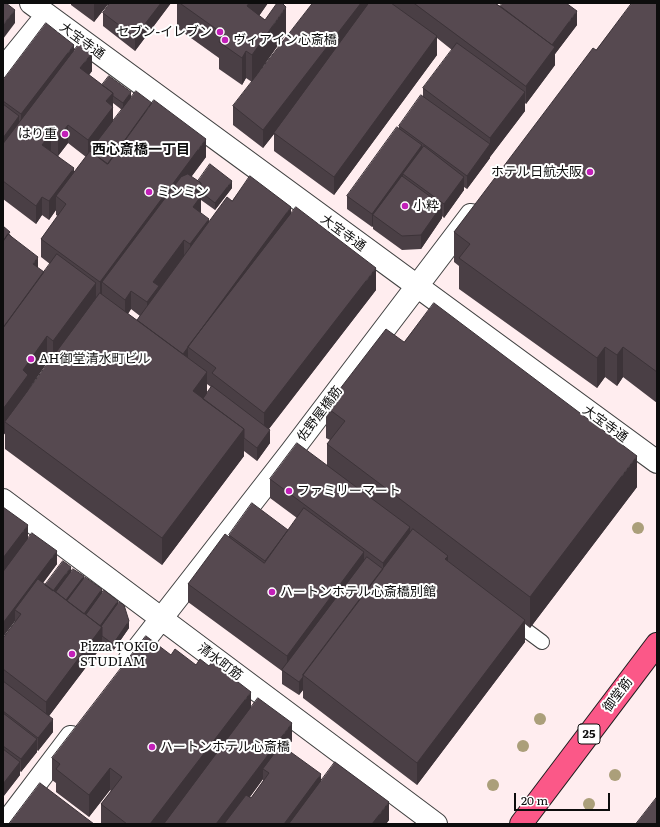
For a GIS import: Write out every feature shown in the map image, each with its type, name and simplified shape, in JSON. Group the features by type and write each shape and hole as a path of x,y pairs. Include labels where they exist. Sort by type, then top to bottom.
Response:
{"highway":[{"name":"御堂筋","path":"521,824 657,644"}],"street":[{"path":"3,69 39,9"},
{"name":"大宝寺通","path":"39,9 657,462"},
{"name":"佐野屋橋筋","path":"118,674 161,618 297,456 417,287 484,199"},
{"name":"清水町筋","path":"3,500 436,824"},
{"path":"5,824 81,724"}],"lane":[{"path":"498,609 542,642"}],"building":[{"path":"3,3 6,3 15,10 3,25"},
{"path":"110,3 161,3 135,37 103,13"},
{"path":"180,3 249,3 247,6 265,20 277,3 282,3 286,7 252,55 246,51 242,58 219,42 224,35"},
{"path":"313,3 361,3 263,130 233,106"},
{"path":"369,3 391,3 437,36 334,177 274,133"},
{"path":"414,3 495,3 555,47 526,86"},
{"path":"503,3 566,3 577,11 552,45 500,6"},
{"name":"ホテル日航大阪","path":"632,3 657,3 657,372 623,347 617,355 605,347 597,358 459,258 470,244 454,232 593,48 596,50"},
{"path":"46,23 74,45 21,114 3,101 3,80"},
{"path":"457,43 525,92 490,138 423,88"},
{"name":"はり重","path":"79,44 92,53 80,68 113,93 106,101 113,107 88,140 68,125 58,138 51,133 42,145 74,168 49,201 42,197 36,206 3,181 3,144"},
{"path":"109,76 131,92 123,103 102,85"},
{"path":"136,91 152,103 108,164 90,151"},
{"path":"421,95 490,144 467,176 399,126"},
{"path":"154,100 206,139 100,282 41,239 66,204 56,196 90,151 107,164"},
{"path":"3,104 19,116 3,138"},
{"path":"397,127 422,145 372,214 347,196"},
{"path":"424,146 464,177 444,204 403,174"},
{"path":"210,164 232,181 215,203 201,192 201,183 198,181"},
{"path":"188,174 201,183 195,191 201,196 193,207 209,219 190,244 184,240 153,282 159,286 147,302 131,291 125,300 102,282 181,177"},
{"path":"250,176 291,207 183,354 137,320 227,197 232,201"},
{"path":"402,176 442,205 421,235 402,236 373,215"},
{"path":"296,207 376,268 264,413 212,373 216,368 188,347"},
{"path":"3,226 10,232 3,241"},
{"path":"8,234 38,257 33,264 44,272 3,328 3,242"},
{"path":"57,254 96,283 53,341 47,336 23,370 28,375 3,409 3,328"},
{"path":"100,293 207,372 193,391 244,429 162,538 5,422"},
{"path":"434,303 637,456 530,597 327,444 345,421 326,407 386,329 404,342"},
{"path":"212,386 270,430 257,448 244,438 244,429 203,399"},
{"path":"297,443 410,527 383,563 270,479"},
{"path":"252,503 288,530 265,561 229,535"},
{"path":"3,507 28,525 3,558"},
{"name":"ハートンホテル心斎橋別館","path":"304,508 364,552 287,656 188,584 225,534 264,563"},
{"path":"413,529 448,556 445,559 525,620 417,763 303,675"},
{"path":"32,533 57,551 3,623 3,572"},
{"path":"367,557 383,569 299,682 282,670"},
{"path":"63,561 71,567 53,591 45,585"},
{"path":"73,569 84,576 66,600 56,592"},
{"path":"85,577 102,589 84,614 67,601"},
{"path":"38,579 102,627 46,702 3,669 3,638 21,614 15,610"},
{"path":"104,590 118,601 100,626 86,615"},
{"path":"119,602 124,605 129,621 113,644 102,636 101,627"},
{"name":"ハートンホテル心斎橋","path":"146,636 171,655 175,649 196,665 200,659 209,666 212,662 251,692 150,824 127,824 101,804 122,777 110,768 89,795 56,769 60,764 52,758"},
{"path":"3,681 53,719 38,738 3,711"},
{"path":"258,698 292,723 216,824 164,824"},
{"path":"3,713 37,739 21,759 3,746"},
{"path":"281,745 321,774 284,824 224,824 246,795 251,798 269,773 263,769"},
{"path":"3,749 20,762 3,784"},
{"path":"335,762 389,802 372,824 289,824"},
{"path":"40,783 94,824 9,824"},
{"path":"657,797 657,824 636,824"}],"place":[{"name":"セブン-イレブン","path":"220,32"},
{"name":"ヴィアイン心斎橋","path":"225,40"},
{"name":"はり重","path":"65,134"},
{"name":"ホテル日航大阪","path":"590,172"},
{"name":"ミンミン","path":"149,192"},
{"name":"小粋","path":"405,206"},
{"name":"AH御堂清水町ビル","path":"31,359"},
{"name":"ファミリーマート","path":"289,491"},
{"name":"ハートンホテル心斎橋別館","path":"272,592"},
{"name":"Pizza TOKIO STUDIAM","path":"72,654"},
{"name":"ハートンホテル心斎橋","path":"152,747"}],"district":[{"name":"西心斎橋一丁目","path":"141,150"}]}
